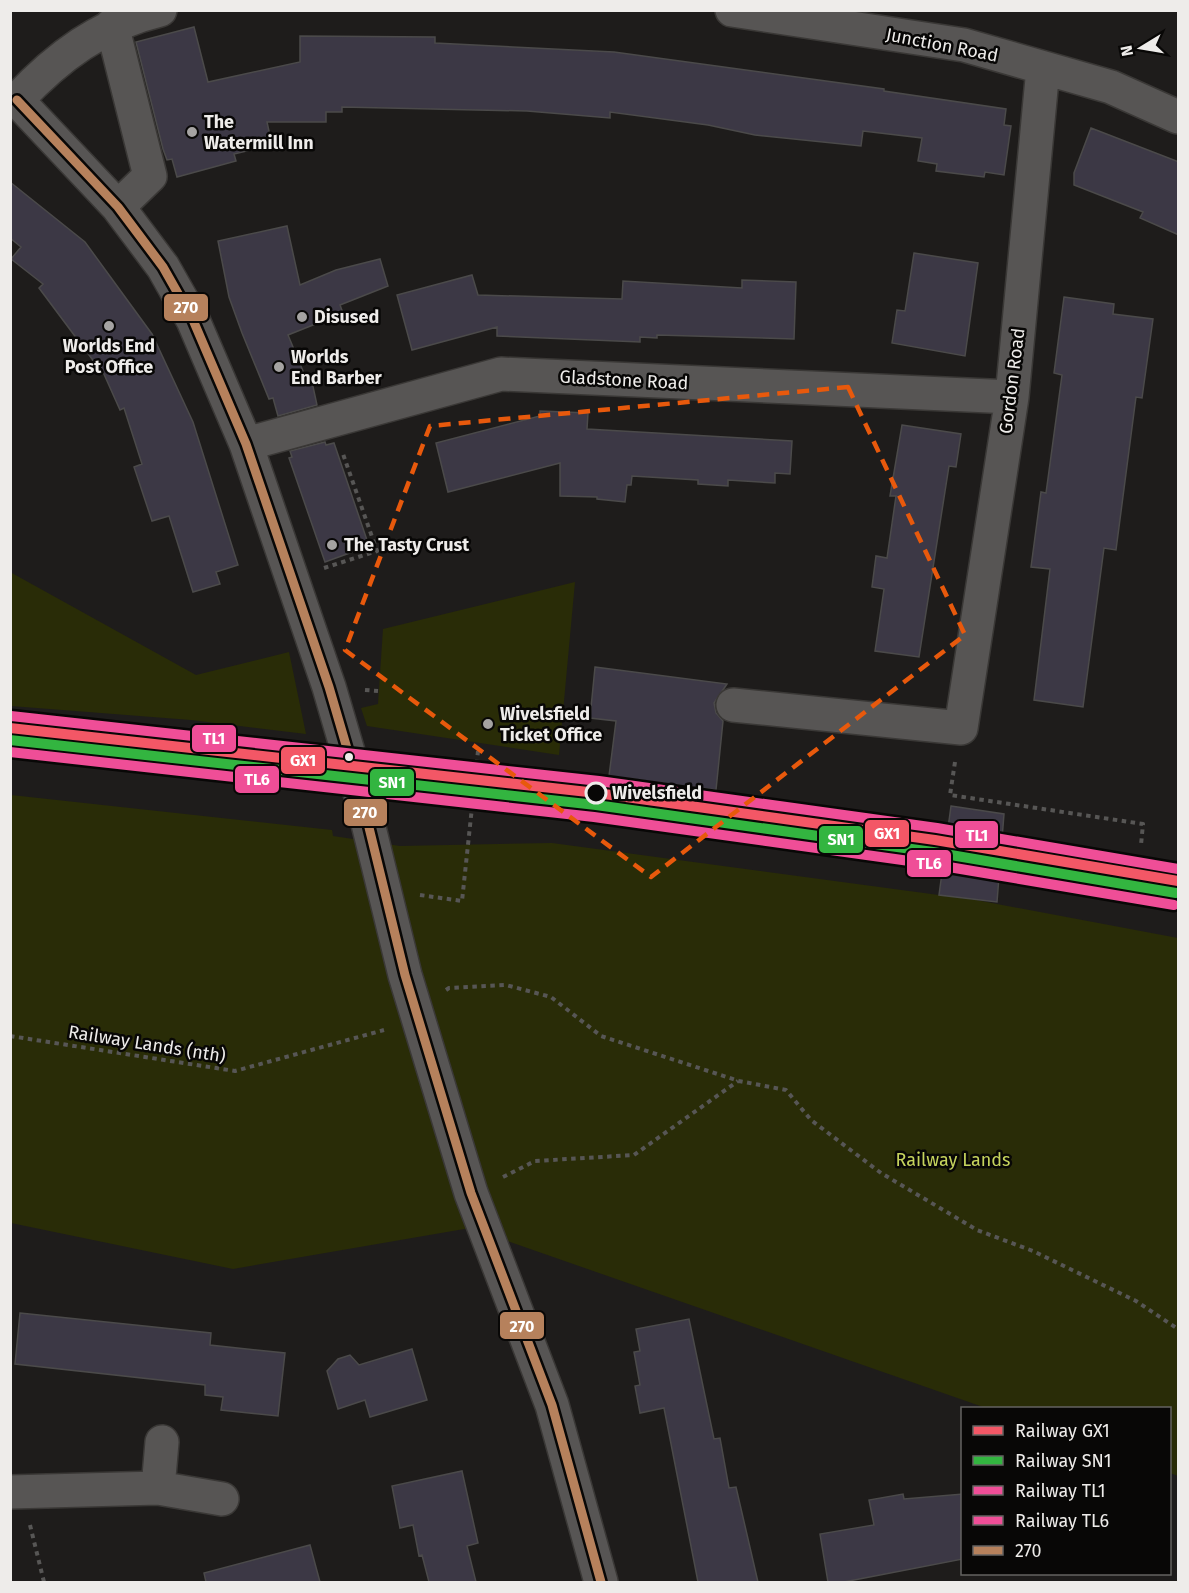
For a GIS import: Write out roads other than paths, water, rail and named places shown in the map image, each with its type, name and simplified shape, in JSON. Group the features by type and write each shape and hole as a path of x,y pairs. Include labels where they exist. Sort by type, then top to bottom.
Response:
{"street":[{"name":"Junction Road","path":"732,10 964,45 1111,87 1179,117"},
{"path":"156,11 92,35 14,100 118,207 164,267 193,320 246,444 329,687 363,803 418,1021 471,1193 552,1405 601,1582"},
{"path":"112,26 150,176 118,207"},
{"name":"Gordon Road","path":"733,705 961,728 1012,397 1043,68"},
{"name":"Gladstone Road","path":"246,444 501,374 1012,397"},
{"path":"158,1488 162,1442"},
{"path":"16,1490 158,1488 222,1499"}],"rail line":[{"name":"TL1","path":"11,716 599,781 937,828 1178,869"},
{"name":"GX1","path":"10,728 597,793 935,840 1178,881"},
{"name":"SN1","path":"10,740 596,805 933,852 1176,893"},
{"name":"TL6","path":"10,752 594,817 931,864 1174,905"}],"place":[{"name":"The Watermill Inn","path":"192,132"},
{"name":"Disused","path":"302,317"},
{"name":"Worlds End Post Office","path":"109,326"},
{"name":"Worlds End Barber","path":"279,367"},
{"name":"The Tasty Crust","path":"332,545"},
{"name":"Wivelsfield Ticket Office","path":"488,724"},
{"name":"Wivelsfield","path":"596,793"}],"park label":[{"name":"Railway Lands","path":"953,1160"}]}
